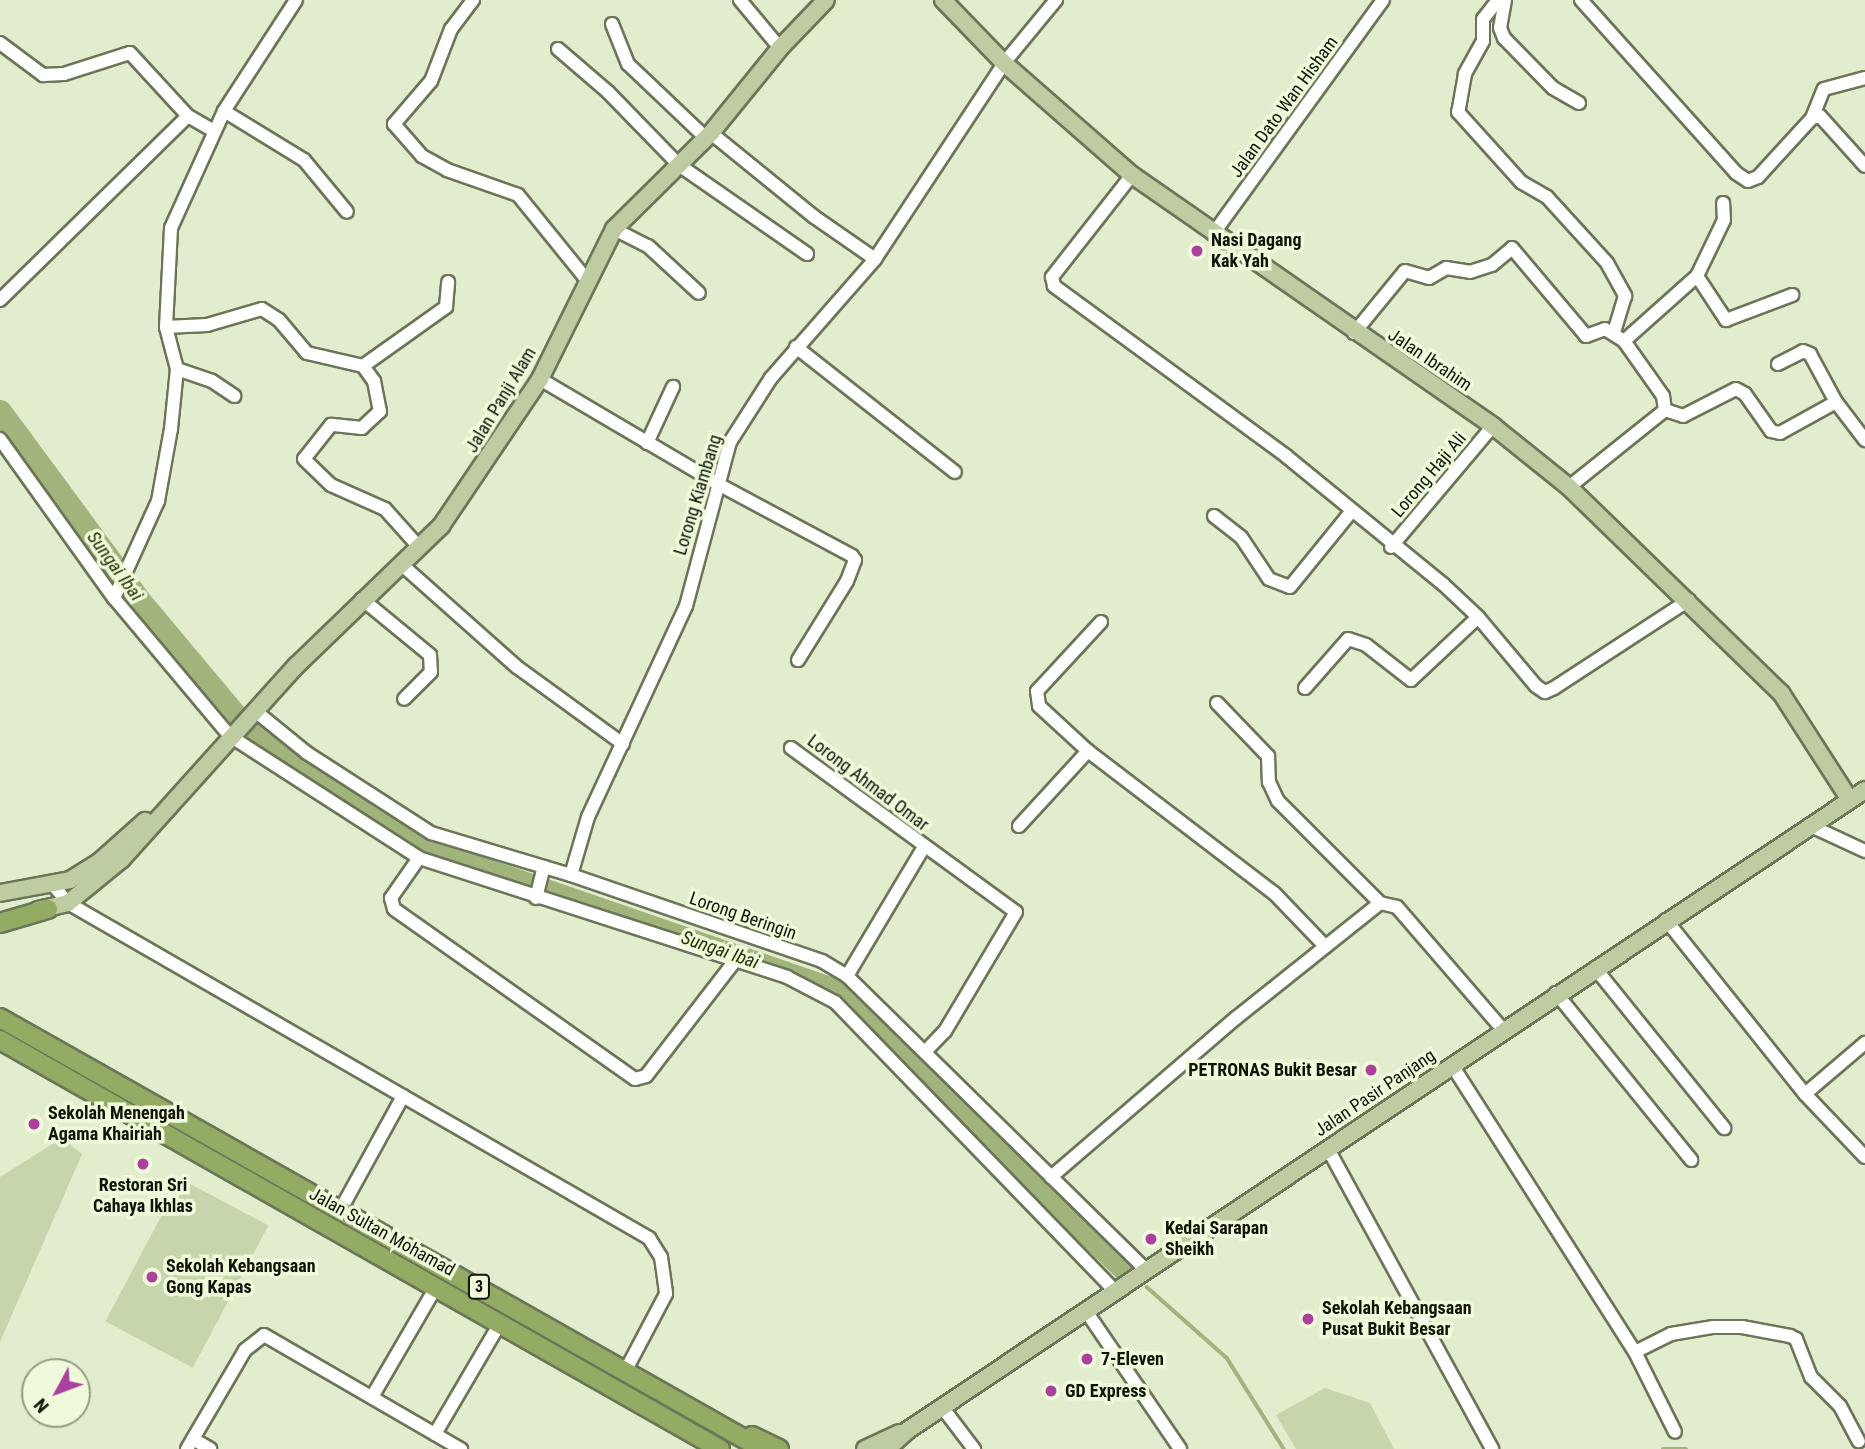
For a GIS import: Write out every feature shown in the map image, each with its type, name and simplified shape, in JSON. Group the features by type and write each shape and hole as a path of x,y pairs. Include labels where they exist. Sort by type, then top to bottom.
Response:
{"highway":[{"path":"0,923 48,909"},
{"name":"Jalan Sultan Mohamad","path":"0,1017 696,1409 762,1449"},
{"name":"Jalan Sultan Mohamad","path":"0,1040 716,1447"},
{"path":"696,1409 779,1449"}],"main road":[{"name":"Jalan Panji Alam","path":"0,914 48,909 68,903 122,859 254,710 362,599 419,547 467,493 540,379 586,279 614,229 709,135 780,48 826,0"},
{"name":"Jalan Ibrahim","path":"943,0 1003,63 1132,174 1354,333 1493,426 1569,487 1689,600 1781,693 1850,800"},
{"name":"Jalan Panji Alam","path":"0,893 54,886 99,862 206,764"},
{"name":"Jalan Pasir Panjang","path":"887,1449 908,1430 1452,1066 1556,993 1865,790"},
{"name":"Jalan Pasir Panjang","path":"865,1449 908,1430"}],"street":[{"path":"115,598 133,564 158,502 177,369 166,327 171,228 224,111 296,0"},
{"path":"473,0 452,29 431,81 394,124 422,156 447,170 517,195 586,279"},
{"path":"740,0 780,48"},
{"name":"Lorong Kiambang","path":"571,875 588,817 685,606 730,442 753,402 796,347 875,259 1003,63 1056,0"},
{"name":"Jalan Dato Wan Hisham","path":"1213,234 1383,0"},
{"path":"1498,0 1483,19 1483,41 1465,74 1458,112 1521,182 1547,197 1607,263 1625,296 1614,331"},
{"path":"1505,0 1500,29 1504,38 1553,88 1579,103"},
{"path":"1581,0 1736,173 1748,181 1758,177 1812,118 1824,89 1865,78"},
{"path":"612,23 628,64 709,135 813,216 875,259"},
{"path":"0,43 43,75 64,74 130,53 188,116 214,131"},
{"path":"558,49 608,92 679,165 807,254"},
{"path":"224,111 304,160 347,212"},
{"path":"0,300 188,116"},
{"path":"1812,118 1820,116 1828,122 1865,166"},
{"path":"1132,174 1051,282 1286,456 1391,547 1478,617 1545,692 1689,600"},
{"path":"1623,341 1697,276 1724,220 1723,203"},
{"path":"614,229 648,246 699,293"},
{"path":"1354,333 1405,271 1429,278 1446,268 1470,272 1492,265 1512,248 1579,332 1586,336 1614,331"},
{"path":"1697,276 1726,320 1792,295"},
{"path":"362,366 446,307 448,282"},
{"path":"166,327 206,325 262,309 279,320 307,353 362,366 374,381 380,411 362,428 331,425 304,458 331,485 385,509 419,547"},
{"path":"1614,331 1663,396 1665,410"},
{"path":"796,347 955,472"},
{"path":"1778,364 1807,351 1836,402 1865,440"},
{"path":"177,369 212,381 234,396"},
{"path":"540,379 855,561 798,660"},
{"path":"647,443 673,387"},
{"path":"1665,410 1683,416 1735,389 1745,394 1771,431 1780,433 1836,402"},
{"path":"1569,487 1665,410"},
{"name":"Lorong Haji Ali","path":"1391,547 1493,426"},
{"path":"0,439 115,598 230,736 419,858 787,977 835,1002 1115,1291"},
{"path":"1214,516 1241,537 1269,579 1280,587 1290,587 1351,512"},
{"path":"401,564 517,667 623,744"},
{"path":"362,599 430,654 431,672 404,699"},
{"path":"1305,688 1348,639 1366,645 1411,680 1478,617"},
{"path":"1101,622 1035,696 1051,720 1274,893 1325,946"},
{"path":"1217,703 1268,756 1269,782 1278,801 1380,903 1397,907 1503,1030"},
{"name":"Lorong Beringin","path":"254,710 307,753 431,834 543,872 571,875 822,961 847,976 1146,1270"},
{"name":"Lorong Ahmad Omar","path":"791,748 1016,912 945,1031 925,1052"},
{"path":"1018,826 1088,751"},
{"path":"1808,825 1865,851"},
{"name":"Lorong Ahmad Omar","path":"847,976 924,847"},
{"path":"419,858 391,898 394,909 635,1079 646,1076 735,961"},
{"path":"537,896 543,872"},
{"path":"54,886 68,903 649,1238 661,1257 666,1294 626,1370"},
{"path":"1051,1177 1325,946 1380,903"},
{"path":"1666,920 1805,1094 1865,1157"},
{"path":"1595,968 1724,1129"},
{"path":"1556,993 1691,1160"},
{"path":"1805,1094 1865,1043"},
{"path":"1452,1066 1635,1352 1675,1432"},
{"path":"341,1209 403,1096"},
{"path":"1328,1149 1492,1449"},
{"path":"372,1397 436,1287"},
{"path":"1086,1311 1180,1449"},
{"path":"435,1434 500,1323"},
{"path":"1635,1352 1671,1334 1713,1327 1742,1326 1790,1336 1797,1339 1811,1377 1840,1406 1859,1441"},
{"path":"210,1449 190,1444 245,1350 264,1335 461,1449"},
{"path":"942,1407 974,1449"}],"green space":[{"path":"62,1138 82,1154 0,1342 0,1177"},
{"path":"181,1179 268,1225 193,1368 105,1321"},
{"path":"1325,1388 1370,1403 1394,1449 1296,1449 1276,1415"}],"waterway":[{"name":"Sungai Ibai","path":"0,411 144,606 237,717"},
{"name":"Sungai Ibai","path":"250,729 371,816 429,850 835,990 1124,1269"},
{"path":"1147,1287 1227,1358 1284,1449"},
{"path":"1663,1449 1686,1449"}],"place":[{"name":"Nasi Dagang Kak Yah","path":"1197,251"},
{"name":"PETRONAS Bukit Besar","path":"1371,1070"},
{"name":"Sekolah Menengah Agama Khairiah","path":"34,1124"},
{"name":"Restoran Sri Cahaya Ikhlas","path":"143,1164"},
{"name":"Kedai Sarapan Sheikh","path":"1151,1239"},
{"name":"Sekolah Kebangsaan Gong Kapas","path":"152,1277"},
{"name":"Sekolah Kebangsaan Pusat Bukit Besar","path":"1308,1319"},
{"name":"7-Eleven","path":"1087,1359"},
{"name":"GD Express","path":"1051,1391"}]}
